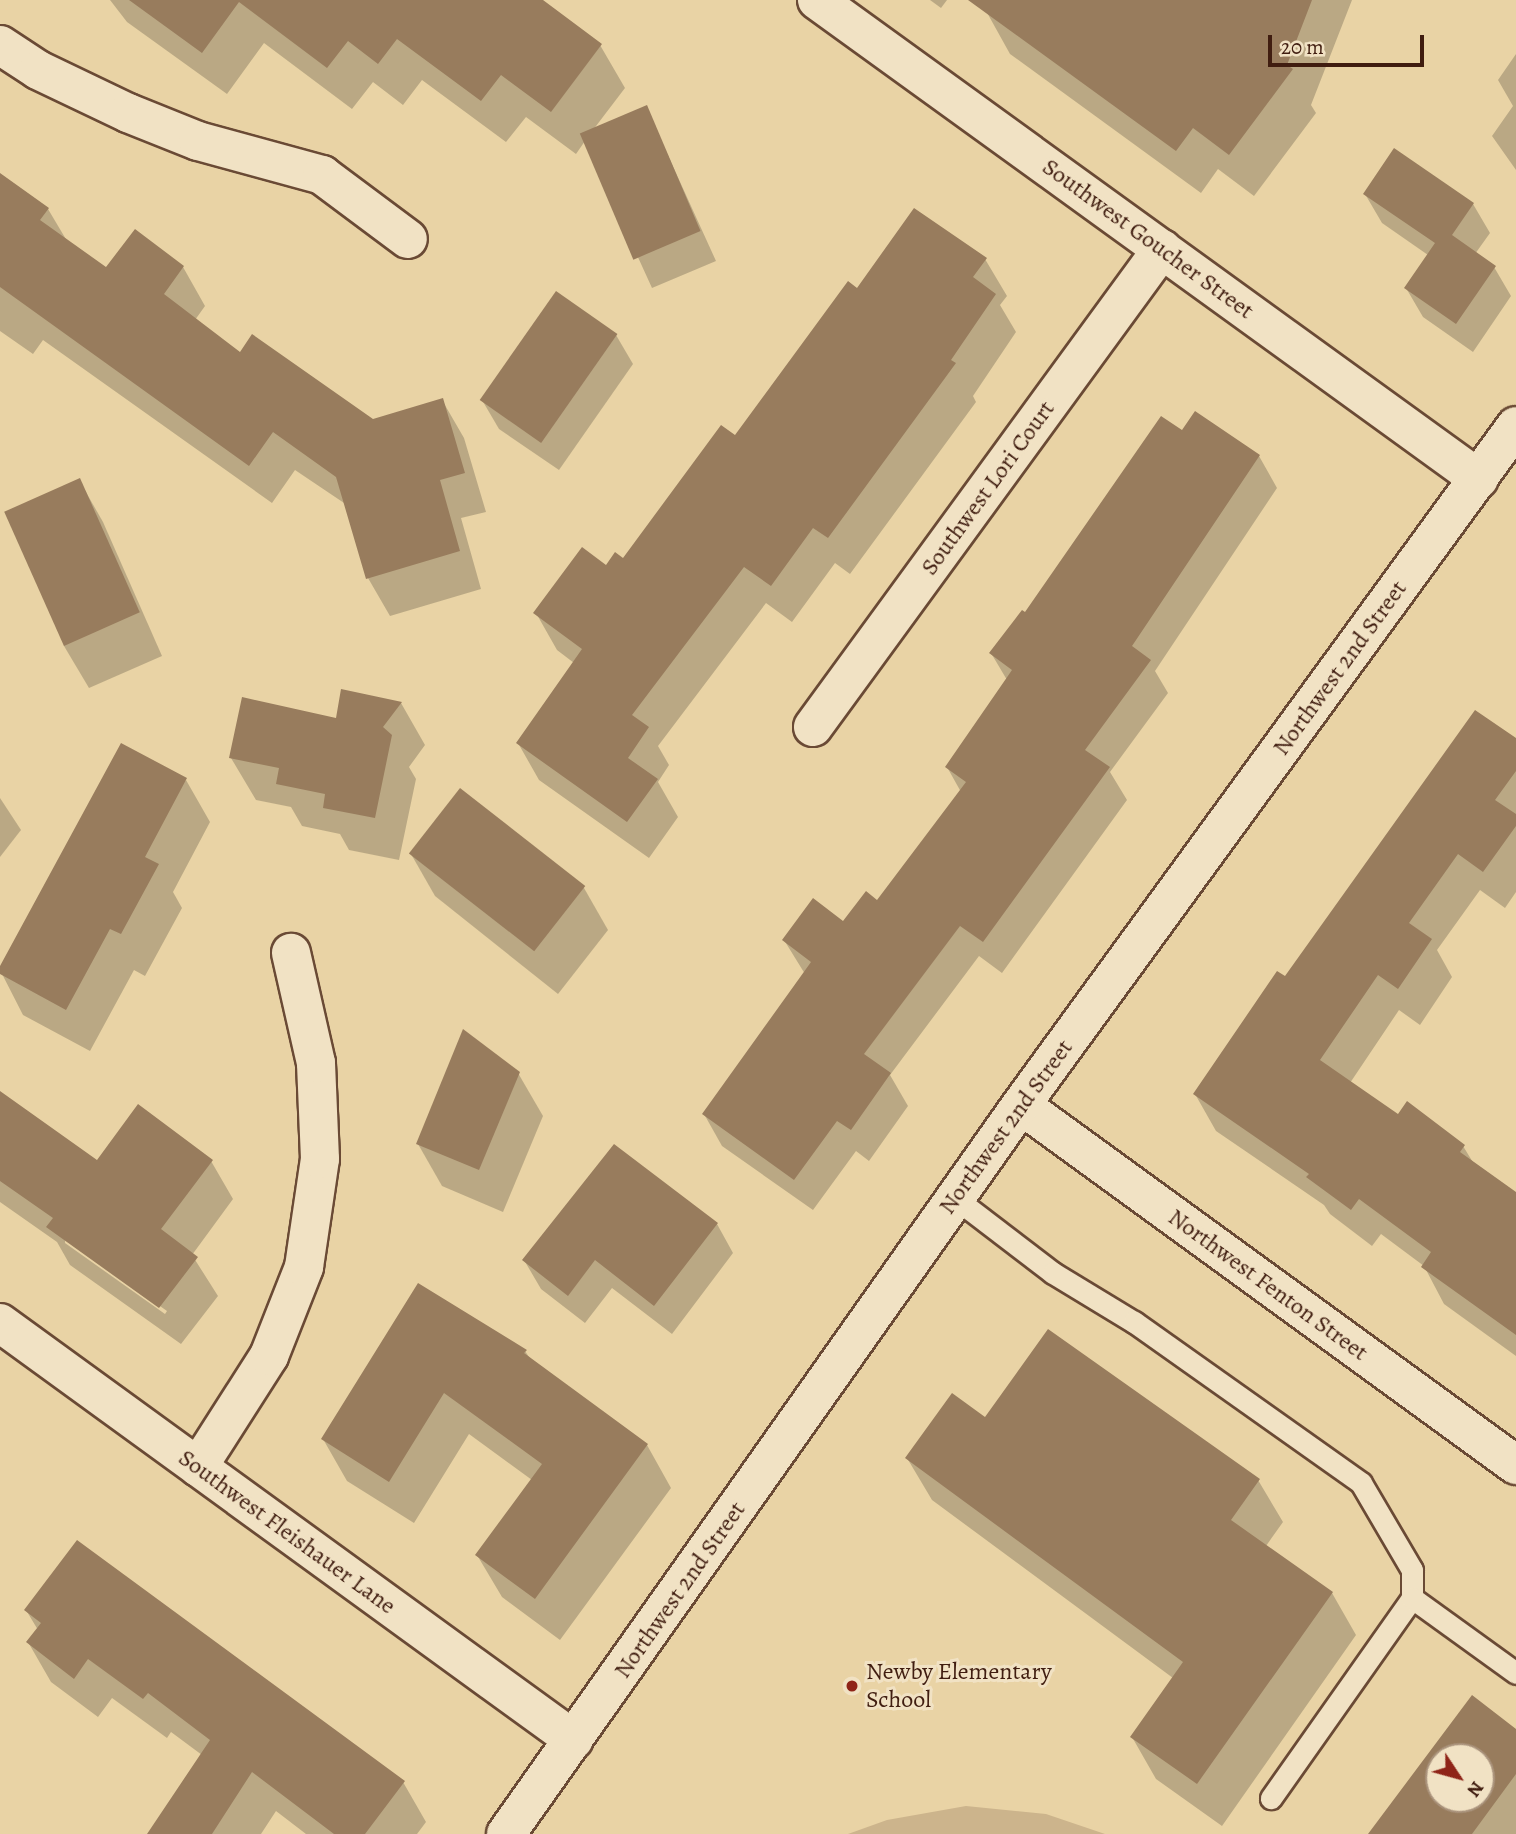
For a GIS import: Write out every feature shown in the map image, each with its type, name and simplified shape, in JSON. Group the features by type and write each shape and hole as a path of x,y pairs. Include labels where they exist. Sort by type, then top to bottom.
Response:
{"street":[{"name":"Southwest Goucher Street","path":"817,0 1479,479"},
{"path":"0,45 38,70 128,113 198,141 322,175 408,239"},
{"name":"Southwest Lori Court","path":"813,727 1162,249"},
{"name":"Northwest 2nd Street","path":"506,1834 1021,1105 1516,426"},
{"path":"198,1467 269,1356 304,1267 320,1159 316,1063 291,953"},
{"name":"Northwest Fenton Street","path":"1021,1105 1516,1465"},
{"name":"Southwest Fleishauer Lane","path":"0,1323 574,1740"}],"lane":[{"path":"955,1198 1053,1273 1134,1322 1361,1483 1412,1570 1412,1598 1271,1798"},
{"path":"1412,1598 1516,1673"}],"shaded area":[{"path":"966,1806 1046,1814 1105,1834 848,1834 887,1820"}],"building":[{"path":"129,0 543,0 602,44 551,112 501,75 481,101 397,39 378,64 348,41 327,68 239,2 202,53"},
{"path":"968,0 1312,0 1287,65 1293,69 1229,155 1193,128 1176,151"},
{"path":"647,105 701,231 633,260 580,134"},
{"path":"1394,148 1474,203 1452,235 1496,266 1456,324 1404,288 1435,243 1363,194"},
{"path":"0,173 49,208 40,220 106,267 135,229 184,266 164,294 240,352 252,334 373,419 443,398 465,473 440,480 460,551 366,579 336,477 273,432 249,466 0,287"},
{"path":"914,208 987,258 973,277 996,294 951,360 956,363 828,538 813,528 771,586 744,567 632,715 649,727 628,758 658,779 627,822 516,743 582,649 533,613 582,547 606,565 615,552 623,558 721,425 735,435 848,281 857,288"},
{"path":"556,291 617,334 541,443 480,400"},
{"path":"1195,411 1260,455 1132,646 1151,660 1085,750 1110,767 983,942 960,926 864,1054 891,1073 851,1130 837,1121 794,1180 702,1114 811,962 782,940 813,898 843,921 866,891 877,900 966,782 945,767 1012,670 989,653 1022,610 1025,612 1161,416 1182,430"},
{"path":"80,478 140,612 64,646 4,512"},
{"path":"341,689 402,702 383,727 392,735 375,818 323,808 325,794 276,784 279,768 229,758 242,697 336,718"},
{"path":"1475,710 1516,738 1516,771 1495,800 1516,814 1516,826 1483,872 1458,854 1409,923 1432,939 1398,989 1378,975 1320,1060 1398,1114 1407,1101 1465,1145 1460,1152 1516,1192 1516,1335 1421,1267 1431,1252 1359,1199 1351,1210 1306,1177 1309,1174 1193,1094 1277,971 1285,976"},
{"path":"121,743 187,778 145,857 159,864 121,934 110,929 66,1010 0,974 0,966"},
{"path":"460,788 585,886 534,951 409,853"},
{"path":"463,1029 520,1072 479,1170 416,1144"},
{"path":"0,1091 97,1160 138,1104 213,1160 161,1229 198,1257 159,1308 46,1227 53,1218 0,1181"},
{"path":"614,1144 718,1223 654,1306 595,1260 568,1296 522,1260"},
{"path":"418,1283 527,1350 524,1353 648,1444 535,1599 475,1555 542,1464 444,1393 389,1482 321,1439"},
{"path":"1048,1329 1260,1479 1231,1520 1333,1592 1197,1784 1130,1737 1183,1662 905,1458 952,1393 985,1417"},
{"path":"77,1540 405,1781 365,1834 334,1834 252,1772 212,1834 147,1834 210,1740 148,1693 143,1699 88,1659 74,1679 26,1642 41,1623 24,1610"},
{"path":"1472,1695 1516,1729 1516,1774 1495,1803 1495,1743 1436,1743"},
{"path":"1425,1758 1425,1813 1487,1813 1472,1834 1368,1834"}],"place":[{"name":"Newby Elementary School","path":"852,1686"}]}
